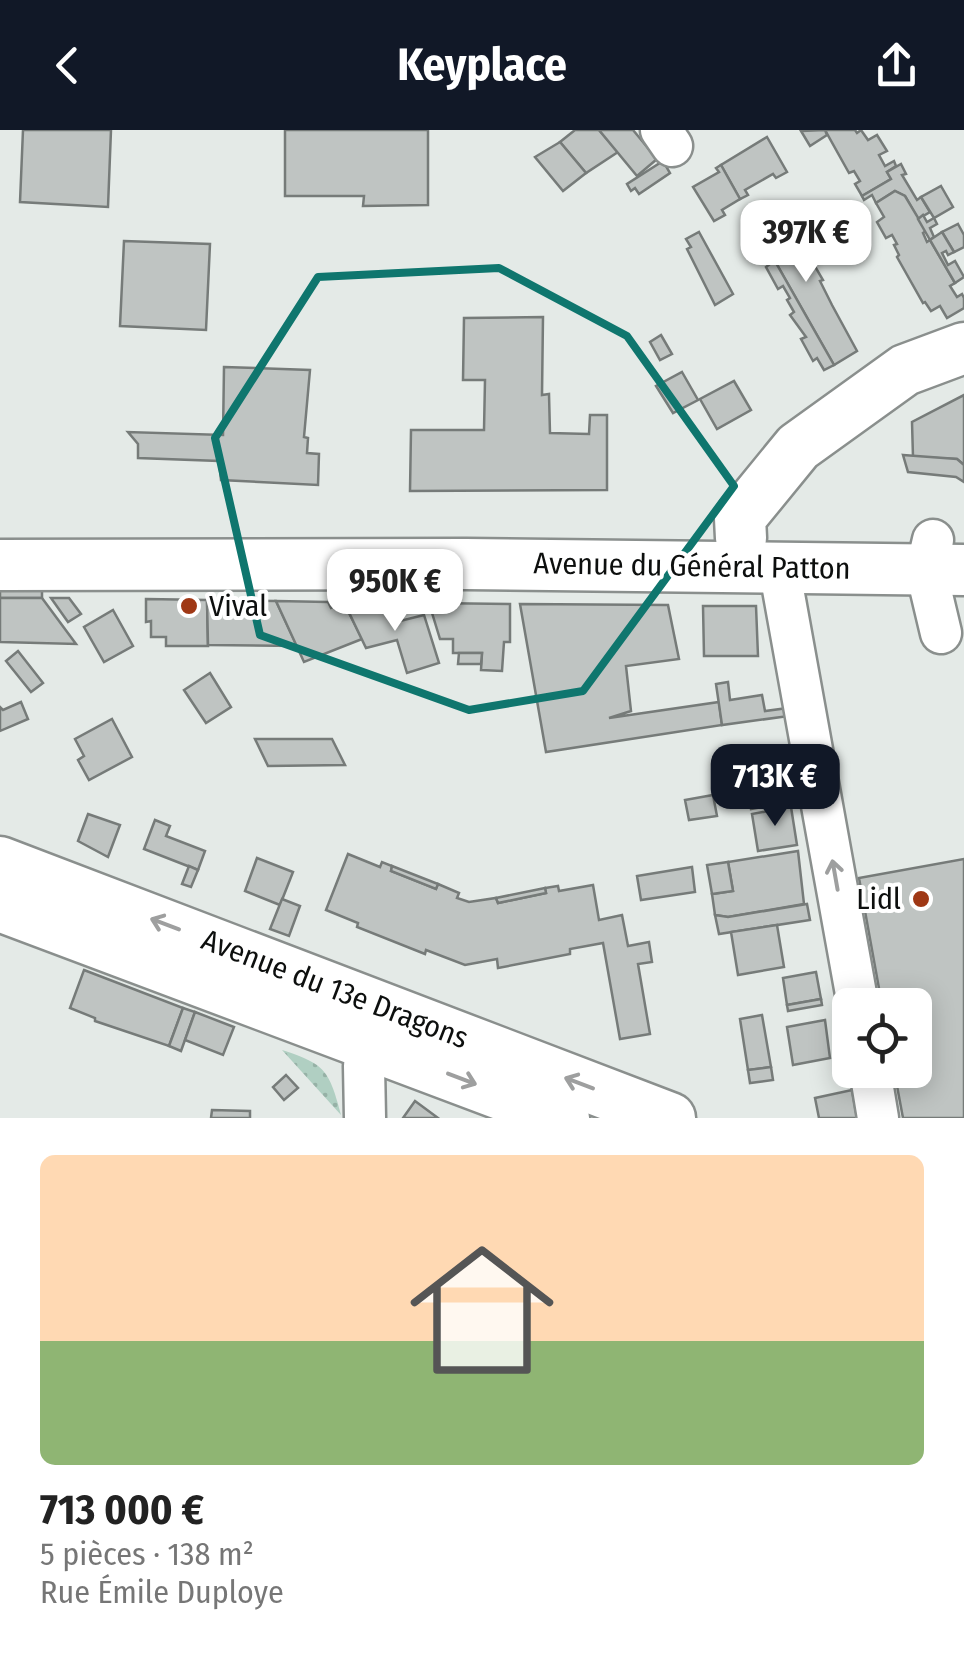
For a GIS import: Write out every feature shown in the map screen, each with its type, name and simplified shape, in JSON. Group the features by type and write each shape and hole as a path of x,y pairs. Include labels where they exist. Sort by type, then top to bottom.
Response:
{"main road":[{"path":"964,348 905,370 798,447 740,518 769,547 784,519 799,474 928,392 964,361"},
{"name":"Avenue du Général Patton","path":"0,540 769,547 947,555"},
{"name":"Avenue du Général Patton","path":"0,565 769,547"},
{"name":"Avenue du 13e Dragons","path":"0,862 378,1026 564,1118"},
{"name":"Avenue du 13e Dragons","path":"0,906 670,1118"}],"street":[{"path":"769,547 783,589 855,988"},
{"path":"942,633 947,555"},
{"path":"365,1118 364,1066 378,1026"},
{"path":"873,1088 878,1118"}],"highlighted area":[{"path":"499,268 627,336 734,486 583,691 469,710 260,635 215,438 318,277"}],"green space":[{"path":"282,1050 324,1071 341,1115"}],"building":[{"path":"23,130 111,130 108,207 20,202"},
{"path":"285,130 428,130 428,205 363,206 364,196 285,196"},
{"path":"575,130 599,130 618,152 586,173 560,142"},
{"path":"599,130 633,130 657,159 637,176"},
{"path":"825,130 861,130 868,140 877,135 887,151 879,155 885,166 894,161 896,166 887,172 891,179 862,196 855,184 860,181 854,171 849,173"},
{"path":"825,130 827,135 810,146 801,131"},
{"path":"767,137 787,172 776,178 773,174 745,190 748,195 740,199 721,165"},
{"path":"560,142 586,173 563,191 535,157"},
{"path":"663,161 670,173 639,194 635,188 631,191 627,184"},
{"path":"901,164 906,174 902,175 917,200 921,197 930,212 918,219 905,196 895,191 876,203 872,195 864,200 862,196 891,179 887,172"},
{"path":"721,165 740,199 722,210 725,215 714,221 693,187 719,172 716,168"},
{"path":"941,186 953,207 934,218 921,197"},
{"path":"895,191 905,196 926,231 923,233 927,242 930,240 955,283 950,286 957,297 962,294 964,298 964,308 947,318 940,306 931,311 923,303 897,257 892,235 886,238 877,222 884,217 876,203"},
{"path":"782,210 823,280 820,281 857,351 834,365 755,226"},
{"path":"923,215 927,222 934,218 937,224 930,228 934,237 930,240 918,219"},
{"path":"958,224 964,235 964,247 954,252 942,232"},
{"path":"755,226 834,365 824,370 817,358 813,361 801,339 806,337 790,315 794,312 787,300 790,298 783,286 778,289 766,267 770,264 756,240 752,243 745,232"},
{"path":"699,232 733,294 715,305 687,249 691,247 686,239"},
{"path":"942,232 954,252 942,253 948,265 955,261 964,277 955,283 930,240"},
{"path":"124,241 210,244 206,330 120,326"},
{"path":"543,317 542,395 549,394 550,433 589,434 590,415 607,415 607,490 410,491 411,430 484,430 485,380 463,380 464,318"},
{"path":"661,335 672,354 660,360 650,342"},
{"path":"224,367 310,370 304,437 308,438 307,453 319,454 318,485 221,480 219,461 138,458 138,444 128,432 223,435"},
{"path":"682,372 698,400 673,413 656,386"},
{"path":"734,381 751,410 717,429 700,399"},
{"path":"964,395 964,465 957,459 913,457 912,422"},
{"path":"903,455 957,459 964,465 964,482 956,477 908,472"},
{"path":"0,588 42,588 42,598 0,598"},
{"path":"0,598 42,598 76,644 0,642"},
{"path":"51,598 69,598 81,614 68,622"},
{"path":"146,599 207,600 208,646 166,646 166,637 151,637 151,621 146,622"},
{"path":"207,600 276,601 297,646 208,645"},
{"path":"276,601 328,602 331,608 344,603 362,639 304,662"},
{"path":"344,602 386,603 392,623 424,615 439,663 407,673 397,640 366,648"},
{"path":"429,603 510,604 510,642 504,642 502,671 481,670 482,653 453,653 453,639 440,639"},
{"path":"520,604 668,605 679,659 626,666 631,711 609,718 719,702 722,725 546,752"},
{"path":"703,606 756,606 758,656 704,656"},
{"path":"113,610 133,646 104,662 84,627"},
{"path":"18,651 43,683 31,692 6,661"},
{"path":"459,653 482,653 481,664 458,664"},
{"path":"210,673 231,707 206,723 184,690"},
{"path":"728,682 730,700 762,695 765,711 788,708 789,716 722,725 716,684"},
{"path":"21,702 28,719 0,731 0,707 3,710"},
{"path":"112,719 132,757 89,780 78,760 84,756 75,739"},
{"path":"255,739 332,739 345,765 268,766"},
{"path":"778,767 784,803 751,809 745,772"},
{"path":"713,795 717,816 689,820 685,800"},
{"path":"791,807 797,845 758,851 752,814"},
{"path":"88,814 120,825 108,857 78,841"},
{"path":"155,820 170,826 166,836 205,851 198,870 144,849"},
{"path":"798,851 804,904 728,917 715,915 712,894 733,891 728,862"},
{"path":"348,854 380,867 382,862 392,866 391,871 436,889 438,884 469,902 496,898 498,903 546,893 545,888 558,886 559,891 593,885 599,920 622,915 628,946 649,942 652,962 638,964 650,1034 620,1039 603,943 570,949 570,954 498,968 497,959 465,965 426,950 425,954 326,910"},
{"path":"257,858 293,872 280,905 245,891"},
{"path":"964,859 964,1118 903,1118 897,1088 932,1088 932,988 879,988 859,878"},
{"path":"728,862 733,891 712,894 707,865"},
{"path":"189,866 198,870 191,887 182,884"},
{"path":"392,866 438,884 436,889 391,871"},
{"path":"692,867 695,892 641,900 637,876"},
{"path":"545,888 546,893 498,903 496,898"},
{"path":"282,899 300,906 289,936 270,929"},
{"path":"807,904 810,920 719,934 715,915 728,917"},
{"path":"777,925 784,967 738,975 731,932"},
{"path":"84,970 183,1008 169,1046 95,1021 70,1008"},
{"path":"816,972 821,999 787,1005 783,978"},
{"path":"821,999 822,1005 788,1011 787,1005"},
{"path":"183,1008 195,1012 181,1051 169,1046"},
{"path":"195,1012 234,1027 223,1055 185,1040"},
{"path":"762,1015 771,1067 748,1070 740,1019"},
{"path":"825,1020 830,1058 793,1065 787,1027"},
{"path":"771,1067 773,1080 750,1083 748,1070"},
{"path":"286,1075 298,1088 284,1100 273,1087"},
{"path":"852,1090 857,1118 819,1118 815,1098"},
{"path":"415,1101 438,1118 403,1118"},
{"path":"212,1110 250,1111 250,1118 211,1118"}],"place":[{"name":"Vival","path":"189,606"},
{"name":"Lidl","path":"921,899"}]}
